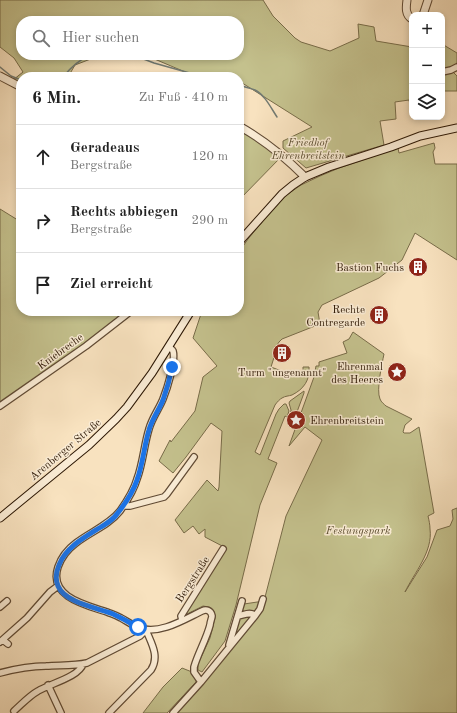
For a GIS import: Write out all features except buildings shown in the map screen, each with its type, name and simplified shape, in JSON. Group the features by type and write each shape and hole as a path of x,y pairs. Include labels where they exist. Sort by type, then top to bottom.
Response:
{"main road":[{"path":"407,0 406,5 409,18"},
{"path":"424,12 428,0"},
{"path":"0,76 16,84"},
{"path":"244,236 282,194 305,177 329,167 420,136 457,128"},
{"path":"244,129 278,152 305,177"},
{"name":"Arenberger Straße","path":"0,518 89,445 123,412 158,365 188,316"}],"street":[{"path":"445,71 457,67"},
{"name":"Kniebreche","path":"0,406 86,346 125,316"},
{"path":"109,713 154,666 155,655 146,630 113,614 72,599 58,586 56,573 59,564 77,542 112,520 124,505 136,483 149,429 168,385 173,356 173,351 169,347"},
{"path":"124,505 130,506 164,497 194,457"},
{"name":"Bergstraße","path":"182,620 180,616 223,549"},
{"path":"8,644 2,641 27,618 50,592 58,586"},
{"path":"173,713 201,682 255,616 260,609 263,599"},
{"path":"0,607 7,601"},
{"path":"226,651 242,601"},
{"name":"Bergstraße","path":"146,630 167,627 206,610 210,612 212,616 208,632 194,667 194,672 201,682"},
{"path":"238,616 250,613 255,616"},
{"path":"0,673 26,667 83,664 91,662 140,636 146,630"},
{"path":"14,711 30,696 70,676 81,668 83,664"},
{"path":"48,686 61,713"}],"green space":[{"name":"Friedhof Ehrenbreitstein","path":"0,0 263,0 273,16 301,42 330,51 359,38 358,24 374,27 376,41 409,46 409,100 395,102 396,119 380,121 384,145 306,168 283,148 283,141 312,127 244,84 244,72 185,72 157,60 244,60 244,16 16,16 16,60 88,60 75,65 71,72 23,72 14,58 0,47"},
{"path":"445,46 457,53 457,65 453,72 457,76 457,91 445,91"},
{"path":"244,132 280,158 244,195"},
{"path":"434,143 435,148 433,152 435,164 457,164 457,260 415,233 402,260 379,278 322,305 318,312 320,324 282,339 279,342 276,347 271,367 301,377 303,375 303,367 309,367 309,372 305,384 300,390 292,395 281,398 275,405 255,452 260,455 276,414 284,404 286,404 289,411 287,417 285,416 268,459 277,463 260,505 236,605 225,641 202,672 198,670 198,664 210,638 215,618 213,610 209,607 203,606 183,616 226,548 205,537 205,529 199,534 193,526 184,533 175,520 207,480 218,491 222,431 211,423 173,473 159,461 170,440 171,442 195,411 203,377 217,366 193,338 200,316 244,316 244,245 282,198 301,185 339,168 398,148 399,153"},
{"path":"0,209 16,219 16,316 121,316 91,340 0,403"},
{"name":"Festungspark","path":"353,332 384,354 379,383 379,395 381,401 386,406 412,419 405,425 404,433 410,433 419,427 434,513 428,516 430,526 429,546 405,592 427,557 437,530 450,526 453,519 452,510 457,508 457,713 175,713 231,649 244,604 264,601 286,516 322,440 305,427 289,446 314,377 316,366 319,366 319,362 347,353 343,342 349,339"},
{"path":"304,391 294,420 290,418 291,410 289,403"},
{"path":"182,668 192,672 196,682 167,713 143,713 163,687"}],"waterway":[{"path":"67,72 81,60"},
{"path":"146,60 186,72"},
{"path":"0,67 16,78"},
{"path":"244,87 259,92 268,102 277,117"}],"place":[{"name":"Bastion Fuchs","path":"418,267"},
{"name":"Rechte Contregarde","path":"379,315"},
{"name":"Turm \"ungenannt\"","path":"282,353"},
{"name":"Ehrenmal des Heeres","path":"397,372"},
{"name":"Ehrenbreitstein","path":"296,420"}],"route":[{"path":"138,627 113,614 79,602 67,596 58,586 56,573 59,564 70,549 77,542 112,520 120,511 132,492 139,473 149,429 165,395 172,367"}]}
